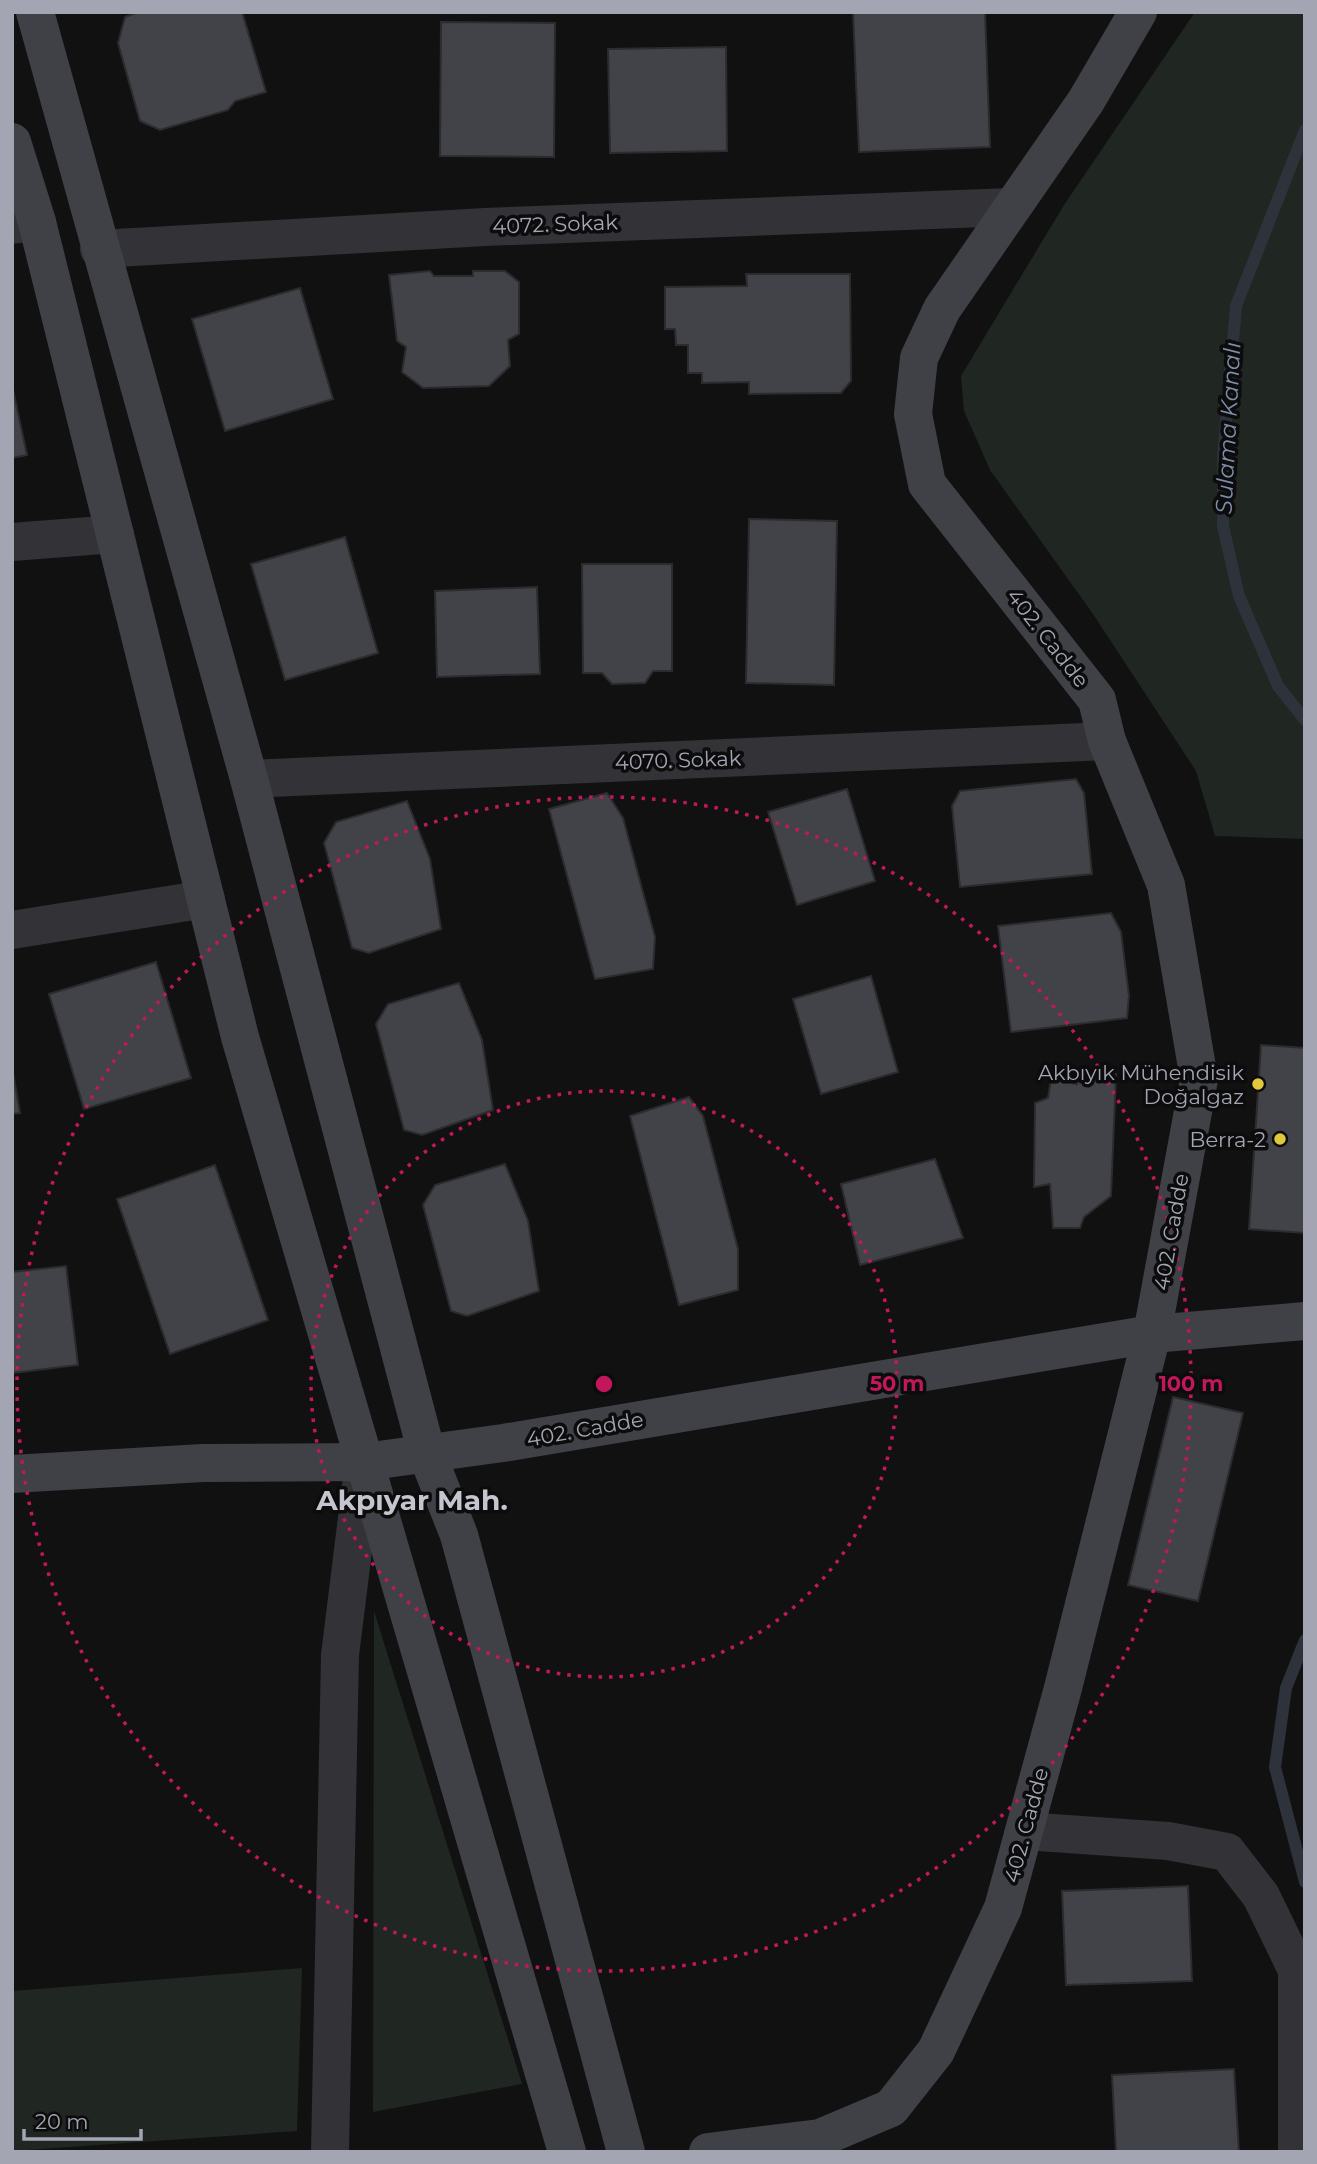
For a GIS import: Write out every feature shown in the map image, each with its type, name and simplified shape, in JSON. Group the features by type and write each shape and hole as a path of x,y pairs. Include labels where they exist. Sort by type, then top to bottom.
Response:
{"main road":[{"path":"35,12 249,779 427,1454 458,1535 626,2152"},
{"name":"402. Cadde","path":"708,2152 820,2138 891,2108 936,2051 1003,1908 1152,1334 1199,1079 1166,885 1107,741 1097,700 927,484 913,414 919,358 942,309 1086,101 1138,12"},
{"path":"12,142 25,224 115,534 240,1037 567,2152"},
{"name":"402. Cadde","path":"12,1474 203,1463 364,1462 427,1454 1152,1334 1305,1321"}],"street":[{"name":"4072. Sokak","path":"99,249 485,227 1011,207"},
{"path":"12,541 115,534"},
{"name":"4070. Sokak","path":"249,779 1107,741"},
{"path":"12,930 206,899"},
{"path":"330,2152 340,1655 364,1462"},
{"path":"1024,1831 1168,1841 1227,1852 1261,1896 1297,1970 1297,2152"}],"shaded area":[{"path":"1195,12 1305,12 1305,839 1215,836 1196,771 1093,614 990,470 964,411 961,376 1064,205"},
{"path":"374,1611 522,2084 373,2112"},
{"path":"302,1968 297,2131 12,2151 12,1991"}],"building":[{"path":"139,12 242,12 266,92 235,101 228,110 160,130 140,121 118,43 125,17"},
{"path":"853,12 985,12 990,147 859,152"},
{"path":"441,22 555,23 554,157 440,156"},
{"path":"726,47 727,151 610,153 608,49"},
{"path":"430,271 434,276 473,276 473,271 505,271 519,282 519,334 508,340 510,366 489,386 423,388 402,372 406,347 397,341 389,275"},
{"path":"746,274 850,274 851,381 841,393 749,394 749,382 702,383 702,373 688,373 688,345 676,345 675,329 665,329 665,287 747,286"},
{"path":"300,288 333,399 225,431 192,319"},
{"path":"12,385 27,455 12,458"},
{"path":"749,519 837,521 834,685 746,683"},
{"path":"345,537 378,653 285,680 251,564"},
{"path":"582,564 672,564 672,671 653,671 645,683 612,684 602,673 583,673"},
{"path":"537,587 540,674 437,677 435,591"},
{"path":"1076,779 1084,793 1092,874 960,887 952,806 960,791"},
{"path":"847,789 875,881 797,905 768,812"},
{"path":"607,793 623,818 655,937 653,969 595,979 549,809"},
{"path":"407,801 430,859 441,929 369,953 352,948 324,843 336,822"},
{"path":"1111,913 1121,932 1129,996 1127,1018 1011,1032 998,926"},
{"path":"156,962 191,1078 84,1109 49,994"},
{"path":"871,976 898,1072 821,1094 793,999"},
{"path":"459,983 482,1040 493,1110 422,1135 404,1130 376,1024 388,1004"},
{"name":"Berra-2","path":"1261,1045 1305,1048 1305,1233 1249,1229"},
{"path":"12,1067 20,1113 12,1114"},
{"path":"1080,1069 1116,1074 1111,1196 1084,1217 1080,1228 1053,1228 1050,1184 1034,1187 1035,1103 1048,1098 1051,1079 1077,1084"},
{"path":"689,1097 703,1116 738,1249 738,1290 679,1305 630,1116"},
{"path":"935,1159 963,1238 860,1265 841,1184"},
{"path":"505,1164 528,1221 539,1291 467,1316 451,1311 423,1205 435,1185"},
{"path":"215,1165 268,1320 170,1354 117,1199"},
{"path":"66,1266 78,1365 12,1373 12,1272"},
{"path":"1173,1397 1243,1413 1198,1601 1128,1585"},
{"path":"1188,1886 1192,1981 1066,1985 1062,1891"},
{"path":"1234,2069 1239,2152 1116,2152 1112,2075"}],"waterway":[{"name":"Sulama Kanalı","path":"1305,130 1236,306 1223,457 1223,526 1239,596 1278,686 1305,720"},
{"name":"Sulama Kanalı","path":"1305,1640 1286,1688 1275,1767 1305,1882"}],"place":[{"name":"Akbıyık Mühendisik Doğalgaz","path":"1258,1084"},
{"name":"Berra-2","path":"1280,1139"}],"district":[{"name":"Akpıyar Mah.","path":"412,1500"}]}
